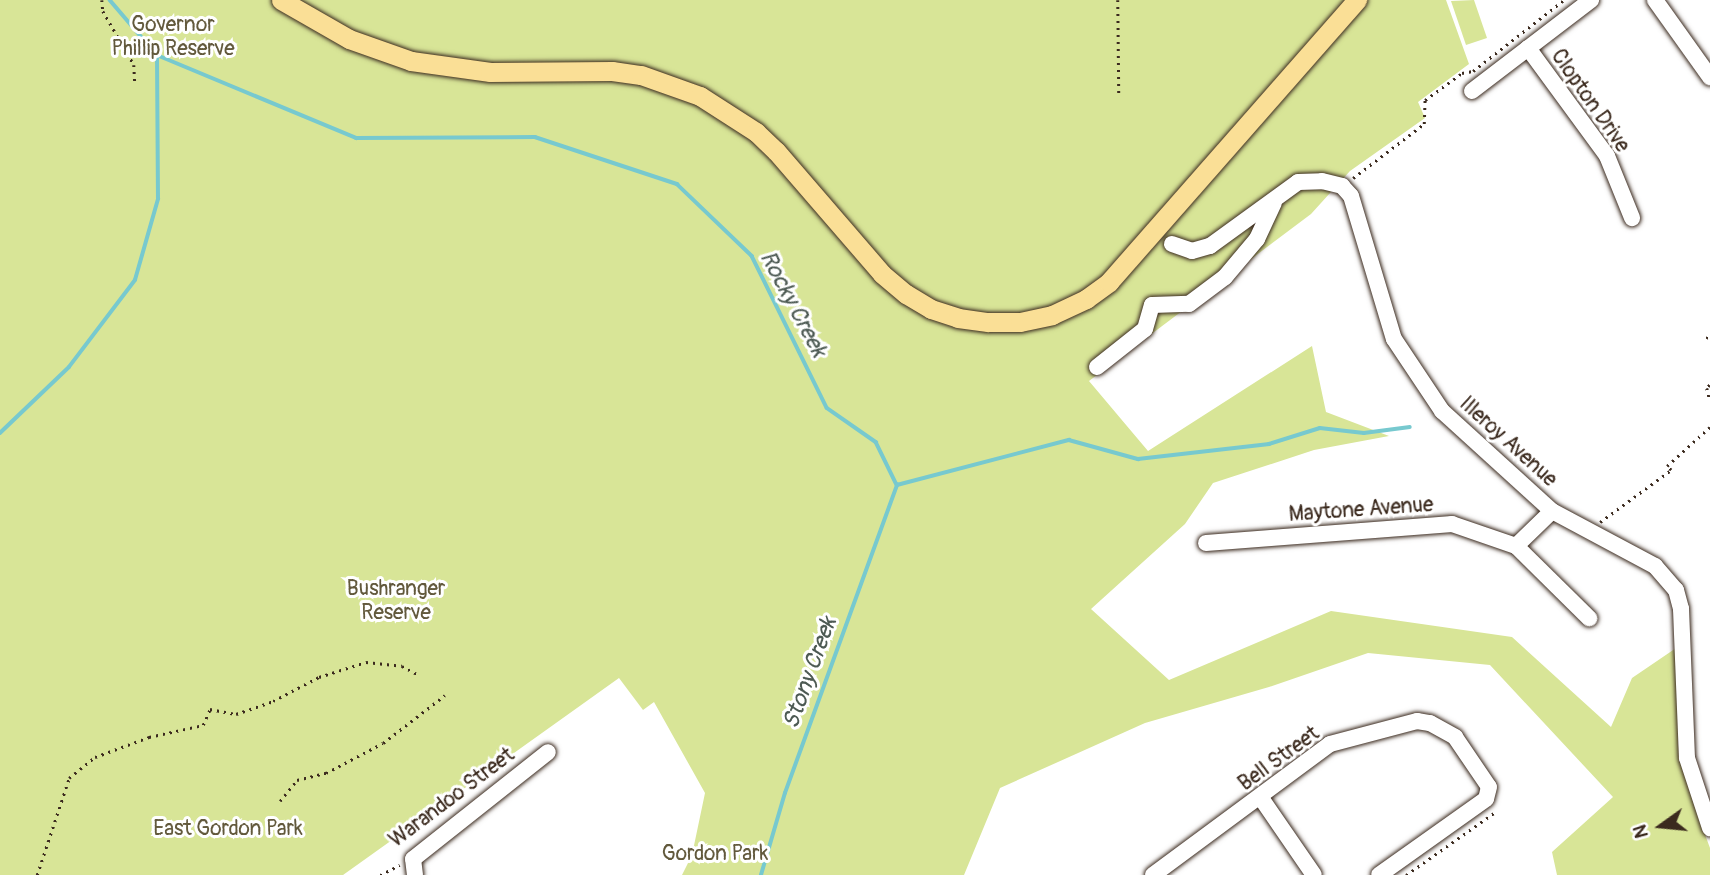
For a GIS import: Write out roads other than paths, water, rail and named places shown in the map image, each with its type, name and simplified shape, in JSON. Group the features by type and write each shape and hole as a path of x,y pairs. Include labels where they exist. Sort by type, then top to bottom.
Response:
{"main road":[{"path":"281,0 349,39 385,53 433,66 490,72 612,71 660,81 700,96 746,125 800,176 874,282 899,303 927,320 956,329 1022,332 1055,325 1092,308 1118,288 1161,240 1222,150 1357,0"}],"street":[{"path":"1472,91 1591,0"},
{"path":"1656,0 1710,77"},
{"name":"Clopton Drive","path":"1528,48 1607,156 1632,218"},
{"name":"Illeroy Avenue","path":"1172,244 1192,251 1210,246 1298,182 1322,181 1342,186 1351,196 1394,339 1442,411 1552,511 1655,566 1676,590 1681,609 1687,758 1710,828"},
{"path":"1097,367 1144,329 1152,305 1189,304 1225,276 1257,239 1276,198"},
{"path":"1516,546 1552,511"},
{"name":"Maytone Avenue","path":"1206,543 1452,524 1516,546 1589,618"},
{"name":"Bell Street","path":"1153,875 1261,798 1330,744 1417,721 1444,728 1455,737 1489,787 1490,806 1379,875"},
{"name":"Warandoo Street","path":"414,867 548,751"},
{"path":"1261,798 1314,875"}],"waterway":[{"name":"Rocky Creek","path":"110,0 157,55 356,138 535,137 677,184 752,256 827,408 876,442 897,485 1069,440 1138,459 1269,444 1320,428 1364,433 1410,427"},
{"path":"0,433 69,367 135,280 158,199 157,55"},
{"name":"Stony Creek","path":"761,875 785,793 897,485"}],"park label":[{"name":"Governor Phillip Reserve","path":"173,37"},
{"name":"Bushranger Reserve","path":"396,601"},
{"name":"East Gordon Park","path":"228,829"},
{"name":"Gordon Park","path":"715,854"}]}
